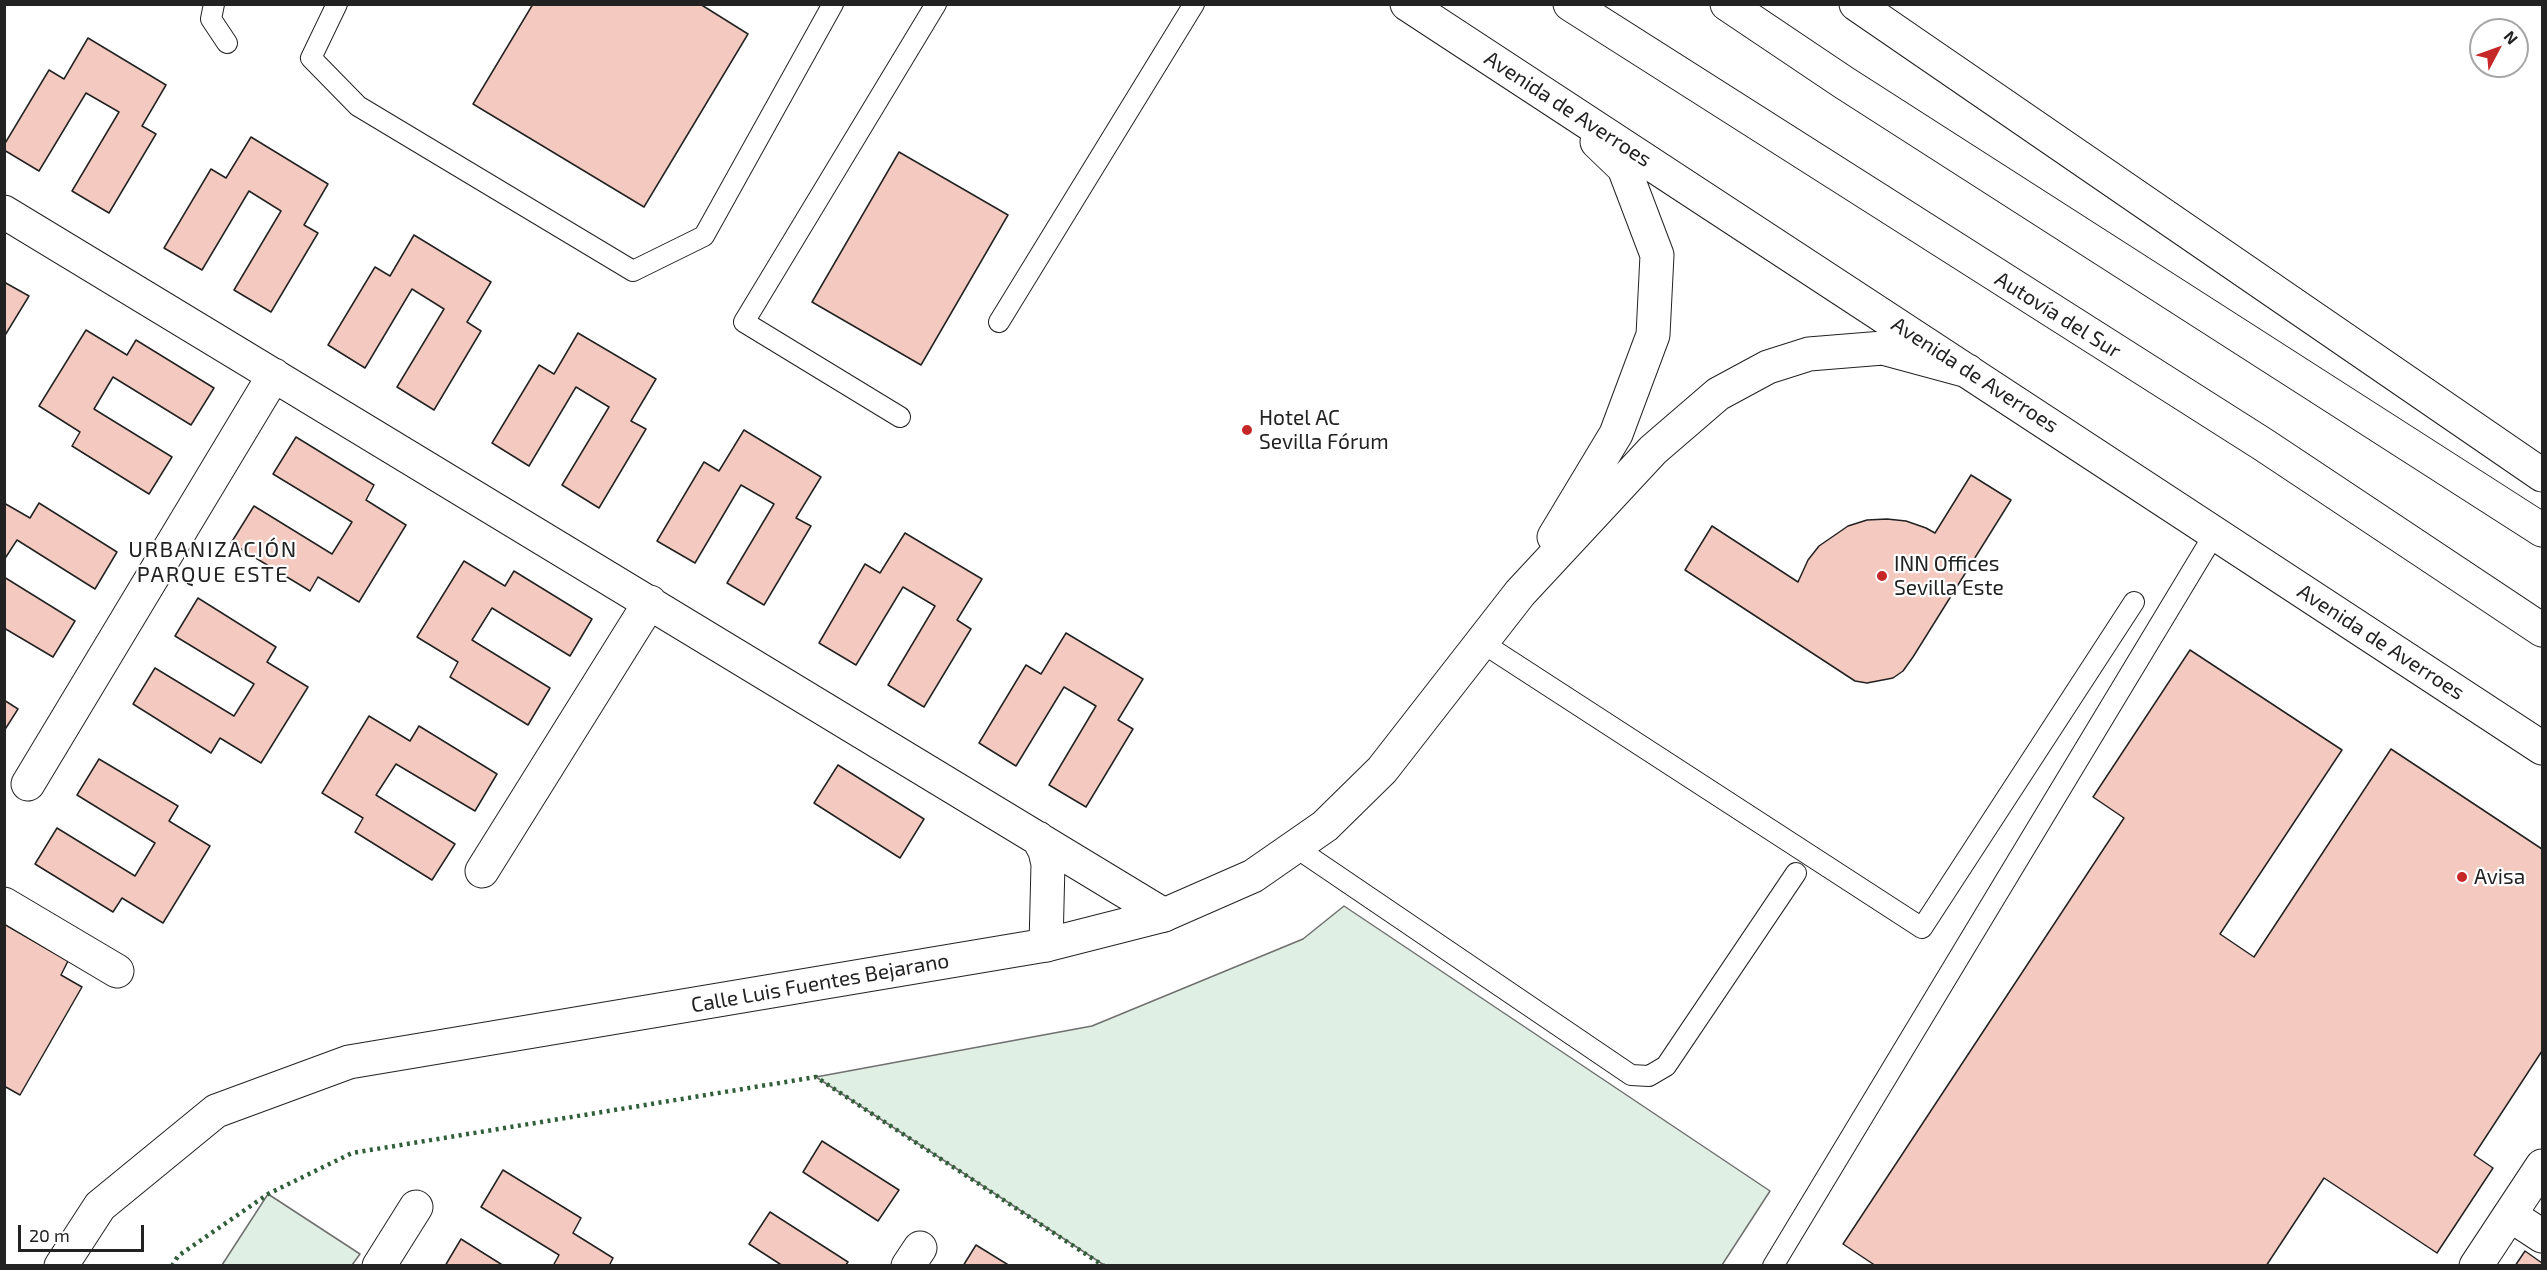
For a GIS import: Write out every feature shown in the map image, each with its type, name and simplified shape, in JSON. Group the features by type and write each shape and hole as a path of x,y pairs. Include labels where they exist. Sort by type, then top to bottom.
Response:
{"main road":[{"name":"Avenida de Averroes","path":"1407,4 2542,748"},
{"name":"Autovía del Sur","path":"1570,4 2264,446 2542,630"},
{"path":"1727,4 1853,89 2542,530"},
{"path":"1856,4 2542,475"},
{"path":"1520,593 1616,434 1653,335 1657,255 1624,168 1550,97"},
{"path":"4,212 1164,915"},
{"path":"1520,593 1653,450 1718,394 1768,367 1809,354 1883,348 1968,370"},
{"path":"28,784 273,375"},
{"name":"Calle Luis Fuentes Bejarano","path":"61,1266 100,1206 216,1111 349,1062 1046,945 1164,915 1253,876 1325,826 1382,770 1520,593"},
{"path":"482,871 650,602"},
{"path":"1038,838 1045,851 1048,864 1046,945"},
{"path":"4,904 117,971"},
{"path":"2476,1266 2542,1166"},
{"path":"379,1266 416,1207"},
{"path":"2510,1215 2542,1236"}],"lane":[{"path":"214,4 210,19 227,43"},
{"path":"337,4 311,57 358,106 633,271 704,236 833,4"},
{"path":"900,417 744,322 936,4"},
{"path":"999,322 1194,4"},
{"path":"1773,1266 2215,533"},
{"path":"1481,642 1922,928 2134,602"},
{"path":"1295,847 1631,1075 1649,1076 1666,1066 1796,873"}],"green space":[{"path":"1344,906 1770,1191 1722,1265 1104,1265 816,1077 1092,1026 1303,939"},
{"path":"268,1194 360,1254 352,1265 222,1265"}],"building":[{"path":"533,4 700,4 748,34 644,207 473,104"},
{"path":"88,38 166,85 142,126 156,134 109,213 72,191 119,112 86,93 39,171 4,150 4,145 49,70 64,79"},
{"path":"251,137 328,184 304,225 318,233 271,312 234,290 281,211 249,191 202,270 164,248 211,169 226,178"},
{"path":"899,152 1008,215 921,365 812,302"},
{"path":"414,235 491,282 467,322 481,331 434,410 397,387 444,309 412,289 365,368 328,345 375,267 390,276"},
{"path":"4,282 29,296 4,337"},
{"path":"86,330 127,355 136,340 214,388 191,425 113,377 94,409 172,457 149,494 72,446 80,432 39,406"},
{"path":"578,333 656,379 631,421 646,429 599,508 562,485 609,407 576,387 529,466 492,443 539,365 554,374"},
{"path":"744,430 821,477 796,518 811,526 764,605 727,583 774,504 741,485 695,563 657,541 704,462 719,471"},
{"path":"296,437 374,485 366,500 406,525 359,602 318,577 310,591 231,543 254,506 332,554 352,522 273,474"},
{"name":"INN Offices Sevilla Este","path":"1971,475 2011,500 1913,657 1903,671 1893,678 1867,683 1855,681 1685,570 1712,526 1798,582 1808,560 1819,546 1848,526 1867,520 1887,519 1906,521 1935,533"},
{"path":"4,503 30,518 39,503 117,552 95,589 17,540 4,560"},
{"path":"905,533 982,579 957,620 971,629 924,707 888,685 935,606 903,587 856,665 819,643 865,564 880,573"},
{"path":"464,561 505,586 514,571 592,619 570,656 492,608 472,640 550,688 528,725 450,677 458,662 417,637"},
{"path":"4,577 75,621 53,657 4,628"},
{"path":"198,598 276,647 267,662 308,687 261,763 220,738 211,753 133,704 155,668 234,716 254,684 175,636"},
{"path":"1066,633 1143,679 1118,720 1133,729 1086,807 1049,785 1096,706 1064,687 1016,766 979,743 1026,665 1041,674"},
{"path":"2190,650 2342,750 2220,934 2254,957 2391,749 2542,849 2542,1051 2474,1155 2493,1168 2437,1253 2324,1178 2266,1266 1876,1266 1843,1244 2124,818 2093,797"},
{"path":"4,700 18,709 4,731"},
{"path":"369,716 410,741 419,726 497,774 475,811 396,764 376,795 455,844 432,880 355,832 363,818 322,793"},
{"path":"99,759 178,806 169,821 210,846 163,923 122,898 113,912 35,864 57,828 135,876 155,843 77,795"},
{"path":"838,765 924,819 900,858 814,803"},
{"path":"4,924 68,961 61,975 82,987 20,1095 4,1086"},
{"path":"822,1141 899,1190 878,1221 803,1172"},
{"path":"503,1170 581,1218 573,1233 613,1258 609,1266 553,1266 559,1255 481,1207"},
{"path":"770,1212 848,1262 845,1266 783,1266 749,1244"},
{"path":"461,1239 504,1266 445,1266"},
{"path":"976,1245 1010,1266 963,1266"},
{"path":"2525,1251 2542,1263 2542,1266 2515,1266"}],"hedge":[{"path":"172,1266 178,1256 268,1194 352,1153 816,1077 1104,1266"}],"place":[{"name":"Hotel AC Sevilla Fórum","path":"1247,430"},
{"name":"INN Offices Sevilla Este","path":"1882,576"},
{"name":"Avisa","path":"2462,877"}],"district":[{"name":"URBANIZACIÓN PARQUE ESTE","path":"213,562"}]}
